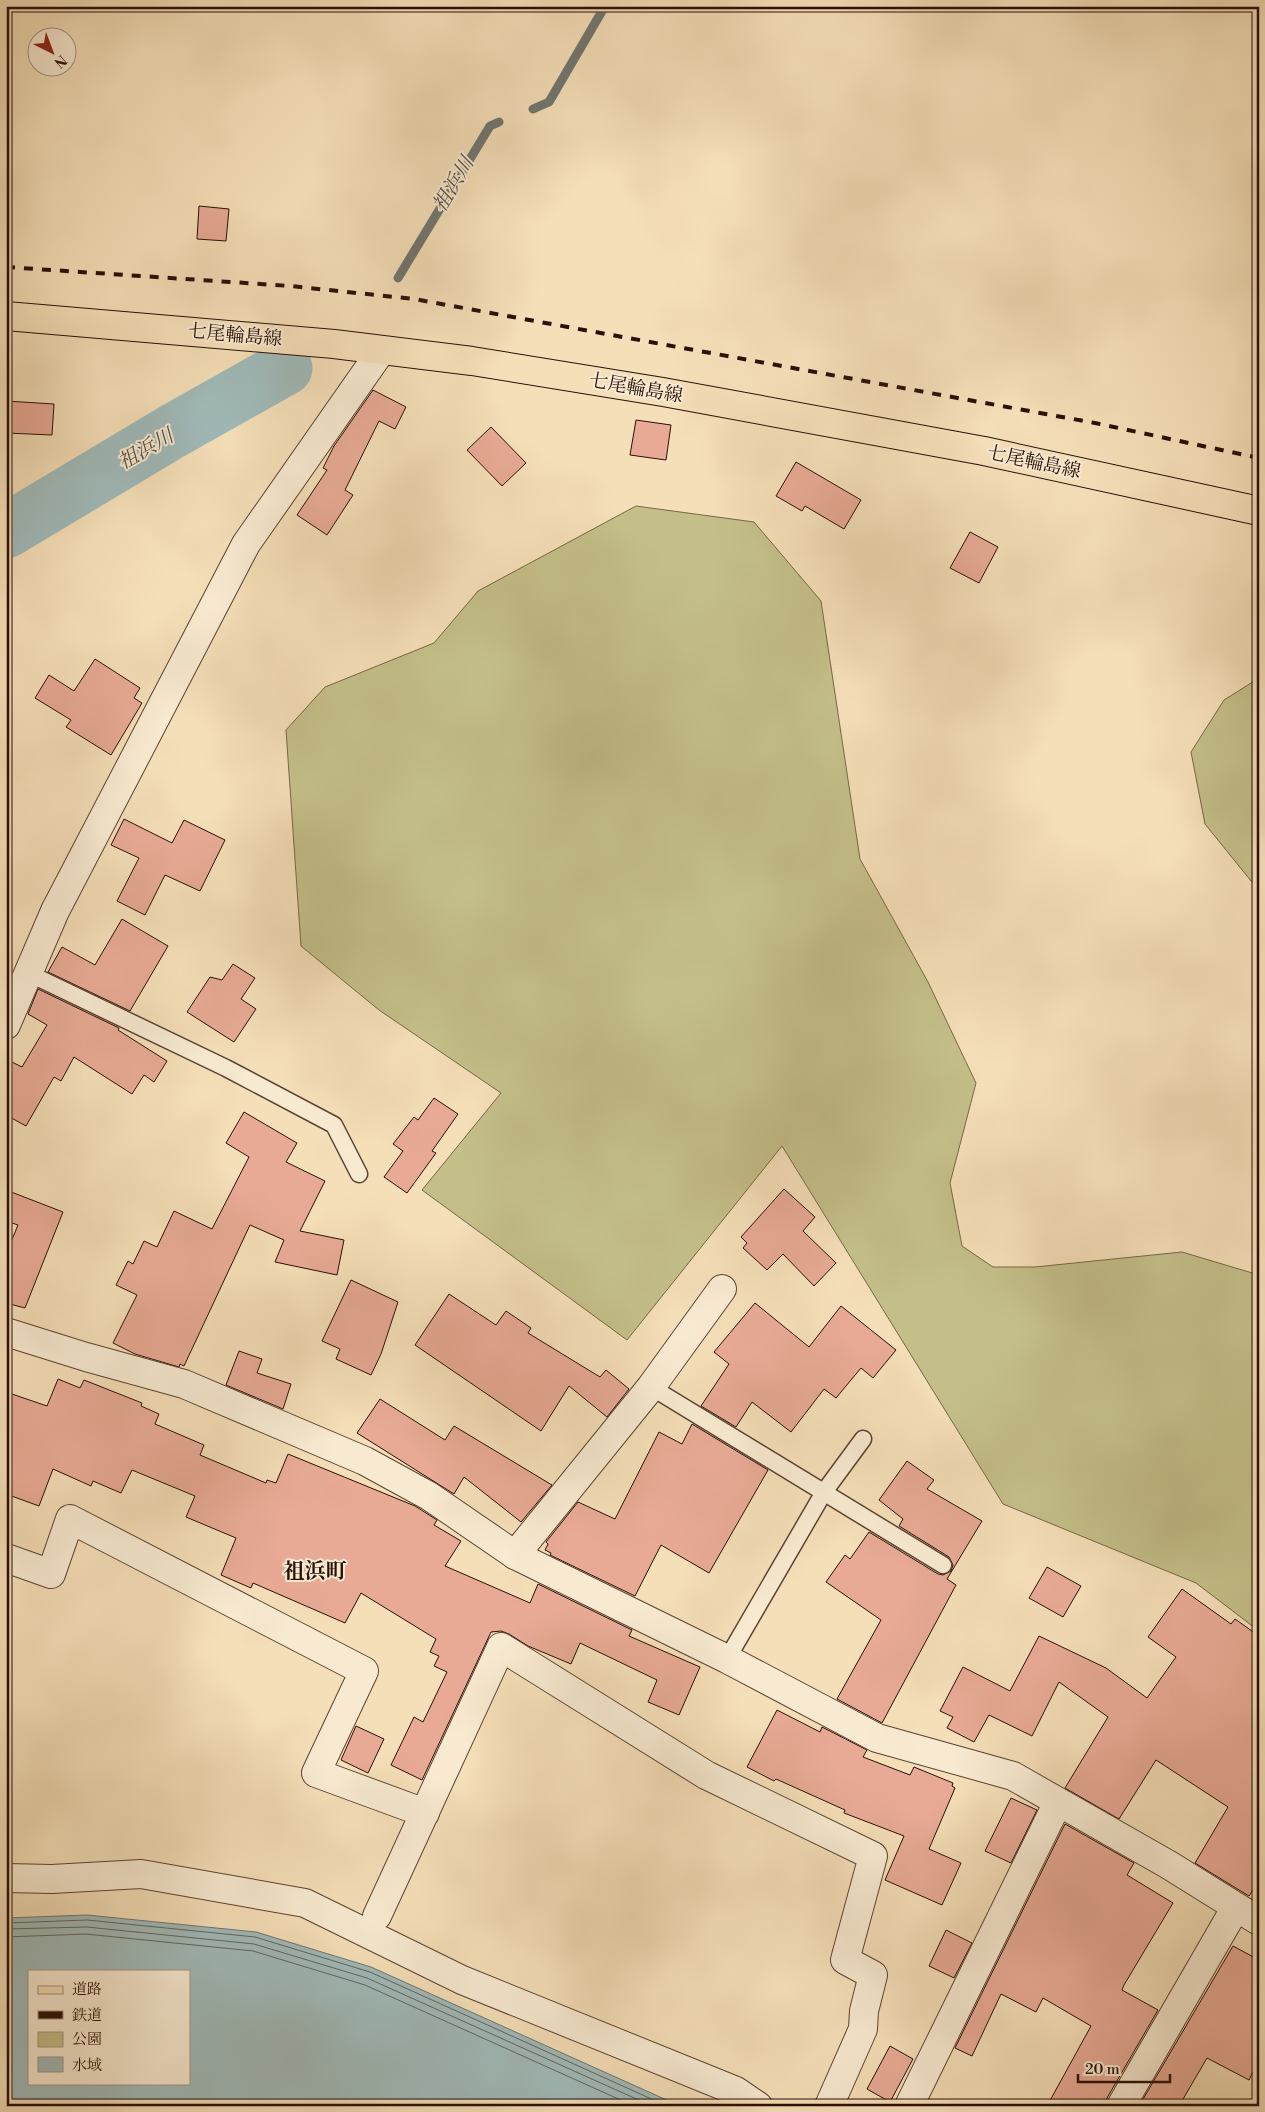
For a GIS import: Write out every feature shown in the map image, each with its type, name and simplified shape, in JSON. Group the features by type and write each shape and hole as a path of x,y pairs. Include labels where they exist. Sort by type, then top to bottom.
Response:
{"main road":[{"name":"七尾輪島線","path":"6,316 334,344 472,361 702,399 984,451 1259,510"}],"street":[{"path":"6,1024 55,910 246,544 381,351"},
{"path":"515,1555 651,1387 722,1289"},
{"path":"6,1332 86,1357 184,1384 365,1461 429,1496 515,1555 727,1659 877,1738 1013,1776 1168,1865 1247,1914 1121,2106"},
{"path":"6,1558 51,1574 70,1519 364,1671 316,1773 424,1812"},
{"path":"377,1916 501,1647 706,1775 873,1856 845,1960 873,1975 864,2012 863,2029 829,2106"},
{"path":"909,2106 1058,1802"},
{"path":"6,1878 52,1879 140,1874 305,1903 462,1980 736,2091 758,2106"}],"lane":[{"path":"28,973 226,1068 334,1125 359,1174"},
{"path":"651,1387 943,1565"},
{"path":"727,1659 824,1492 863,1439"}],"green space":[{"path":"636,506 754,522 821,601 860,859 928,982 976,1083 950,1183 962,1246 993,1267 1035,1267 1182,1252 1259,1275 1259,1631 1196,1583 1003,1504 782,1146 627,1340 422,1190 501,1093 379,1010 301,946 286,730 325,687 434,643 478,591"},
{"path":"1259,678 1259,888 1251,881 1205,824 1191,752 1224,700"}],"water":[{"path":"87,1915 256,1932 371,1967 680,2106 6,2106 6,1918"}],"building":[{"path":"199,206 229,209 226,241 197,239"},
{"path":"373,390 406,407 395,429 379,421 345,490 353,495 327,535 297,515 327,470 323,468 334,446"},
{"path":"6,401 54,404 52,435 6,433"},
{"path":"636,420 671,425 666,460 630,455"},
{"path":"491,427 526,463 502,486 467,450"},
{"path":"796,462 861,500 844,529 805,506 802,511 776,496"},
{"path":"970,532 998,547 979,583 950,568"},
{"path":"95,659 140,688 134,698 142,703 111,755 66,727 71,720 35,698 49,675 74,691"},
{"path":"124,819 172,843 184,820 225,840 200,891 165,875 145,915 117,901 139,858 111,845"},
{"path":"122,919 168,946 130,1011 48,972 62,947 95,965"},
{"path":"233,964 255,978 241,999 256,1009 234,1042 187,1012 210,977 222,980"},
{"path":"38,989 119,1028 118,1030 167,1061 154,1082 144,1075 132,1094 74,1057 61,1081 54,1077 26,1126 6,1115 6,1059 22,1067 47,1025 28,1014"},
{"path":"434,1098 458,1114 432,1151 436,1153 407,1193 384,1177 403,1151 393,1144 414,1117 418,1120"},
{"path":"244,1112 297,1143 286,1162 325,1181 300,1231 344,1240 337,1275 275,1262 284,1240 250,1225 184,1366 180,1364 179,1367 135,1354 113,1343 137,1295 116,1285 128,1261 133,1264 144,1241 157,1247 174,1211 212,1229 249,1157 226,1143"},
{"path":"784,1189 815,1217 803,1231 836,1263 814,1286 783,1254 767,1270 743,1248 747,1243 741,1237"},
{"path":"6,1190 63,1212 25,1308 6,1303 6,1254 18,1225 6,1221"},
{"path":"351,1280 398,1302 381,1354 371,1375 336,1359 340,1349 322,1341"},
{"path":"449,1294 496,1325 506,1311 531,1328 528,1333 600,1377 606,1370 629,1389 607,1417 569,1386 541,1431 415,1345"},
{"path":"755,1303 809,1347 841,1306 896,1350 873,1378 861,1368 836,1398 824,1389 791,1432 752,1402 736,1427 701,1406 729,1364 714,1352"},
{"path":"239,1351 262,1359 257,1373 291,1384 283,1409 226,1385"},
{"path":"58,1379 80,1388 84,1380 142,1403 141,1406 159,1414 155,1424 204,1445 200,1455 266,1483 267,1480 276,1483 288,1454 415,1506 437,1520 434,1525 461,1541 445,1566 530,1603 538,1584 632,1630 629,1636 700,1667 679,1715 648,1702 657,1680 580,1643 571,1664 528,1646 509,1634 501,1631 491,1632 422,1780 391,1765 414,1717 423,1722 447,1672 434,1666 439,1656 430,1652 436,1639 361,1593 345,1623 253,1583 251,1588 221,1575 236,1538 186,1517 195,1496 132,1470 121,1493 93,1481 91,1486 53,1469 39,1506 6,1494 6,1392 47,1406"},
{"path":"380,1399 445,1440 454,1426 552,1485 521,1522 464,1477 454,1494 357,1433"},
{"path":"692,1424 768,1470 709,1573 661,1545 635,1596 550,1555 551,1553 545,1550 548,1544 546,1542 578,1502 615,1519 659,1432 682,1444"},
{"path":"907,1461 934,1480 927,1489 982,1521 947,1579 956,1585 882,1723 837,1699 881,1620 826,1582 845,1555 850,1559 869,1532 938,1574 943,1575 951,1571 953,1565 949,1557 899,1526 903,1519 879,1500"},
{"path":"1047,1567 1081,1586 1063,1617 1029,1598"},
{"path":"1182,1589 1231,1624 1235,1619 1259,1636 1259,1881 1249,1896 1195,1863 1228,1807 1156,1760 1119,1819 1065,1788 1108,1717 1059,1682 1032,1736 989,1715 974,1742 947,1728 953,1717 940,1711 963,1667 1010,1691 1039,1636 1106,1668 1147,1698 1176,1657 1148,1637"},
{"path":"777,1710 820,1732 822,1727 867,1750 863,1757 910,1775 914,1767 953,1783 952,1786 955,1788 929,1849 961,1863 942,1905 885,1880 904,1836 844,1813 845,1810 776,1779 774,1781 747,1767"},
{"path":"356,1726 384,1739 368,1773 341,1760"},
{"path":"1011,1798 1037,1810 1011,1863 985,1851"},
{"path":"1065,1824 1134,1863 1127,1875 1173,1903 1122,1990 1158,2010 1107,2098 1105,2106 1047,2106 1091,2026 1043,1998 1036,2012 1001,1994 972,2056 955,2048"},
{"path":"946,1930 972,1943 954,1978 929,1966"},
{"path":"1233,1946 1259,1960 1259,2060 1249,2080 1207,2058 1179,2106 1139,2106"},
{"path":"890,2046 913,2059 890,2102 867,2089"}],"waterway":[{"name":"祖浜川","path":"533,109 549,102 605,6"},
{"name":"祖浜川","path":"398,278 490,126 499,122"},
{"name":"祖浜川","path":"6,531 173,431 285,368"}],"railway":[{"path":"6,267 290,286 414,299 1095,423 1259,458"}],"district":[{"name":"祖浜町","path":"315,1572"}]}
